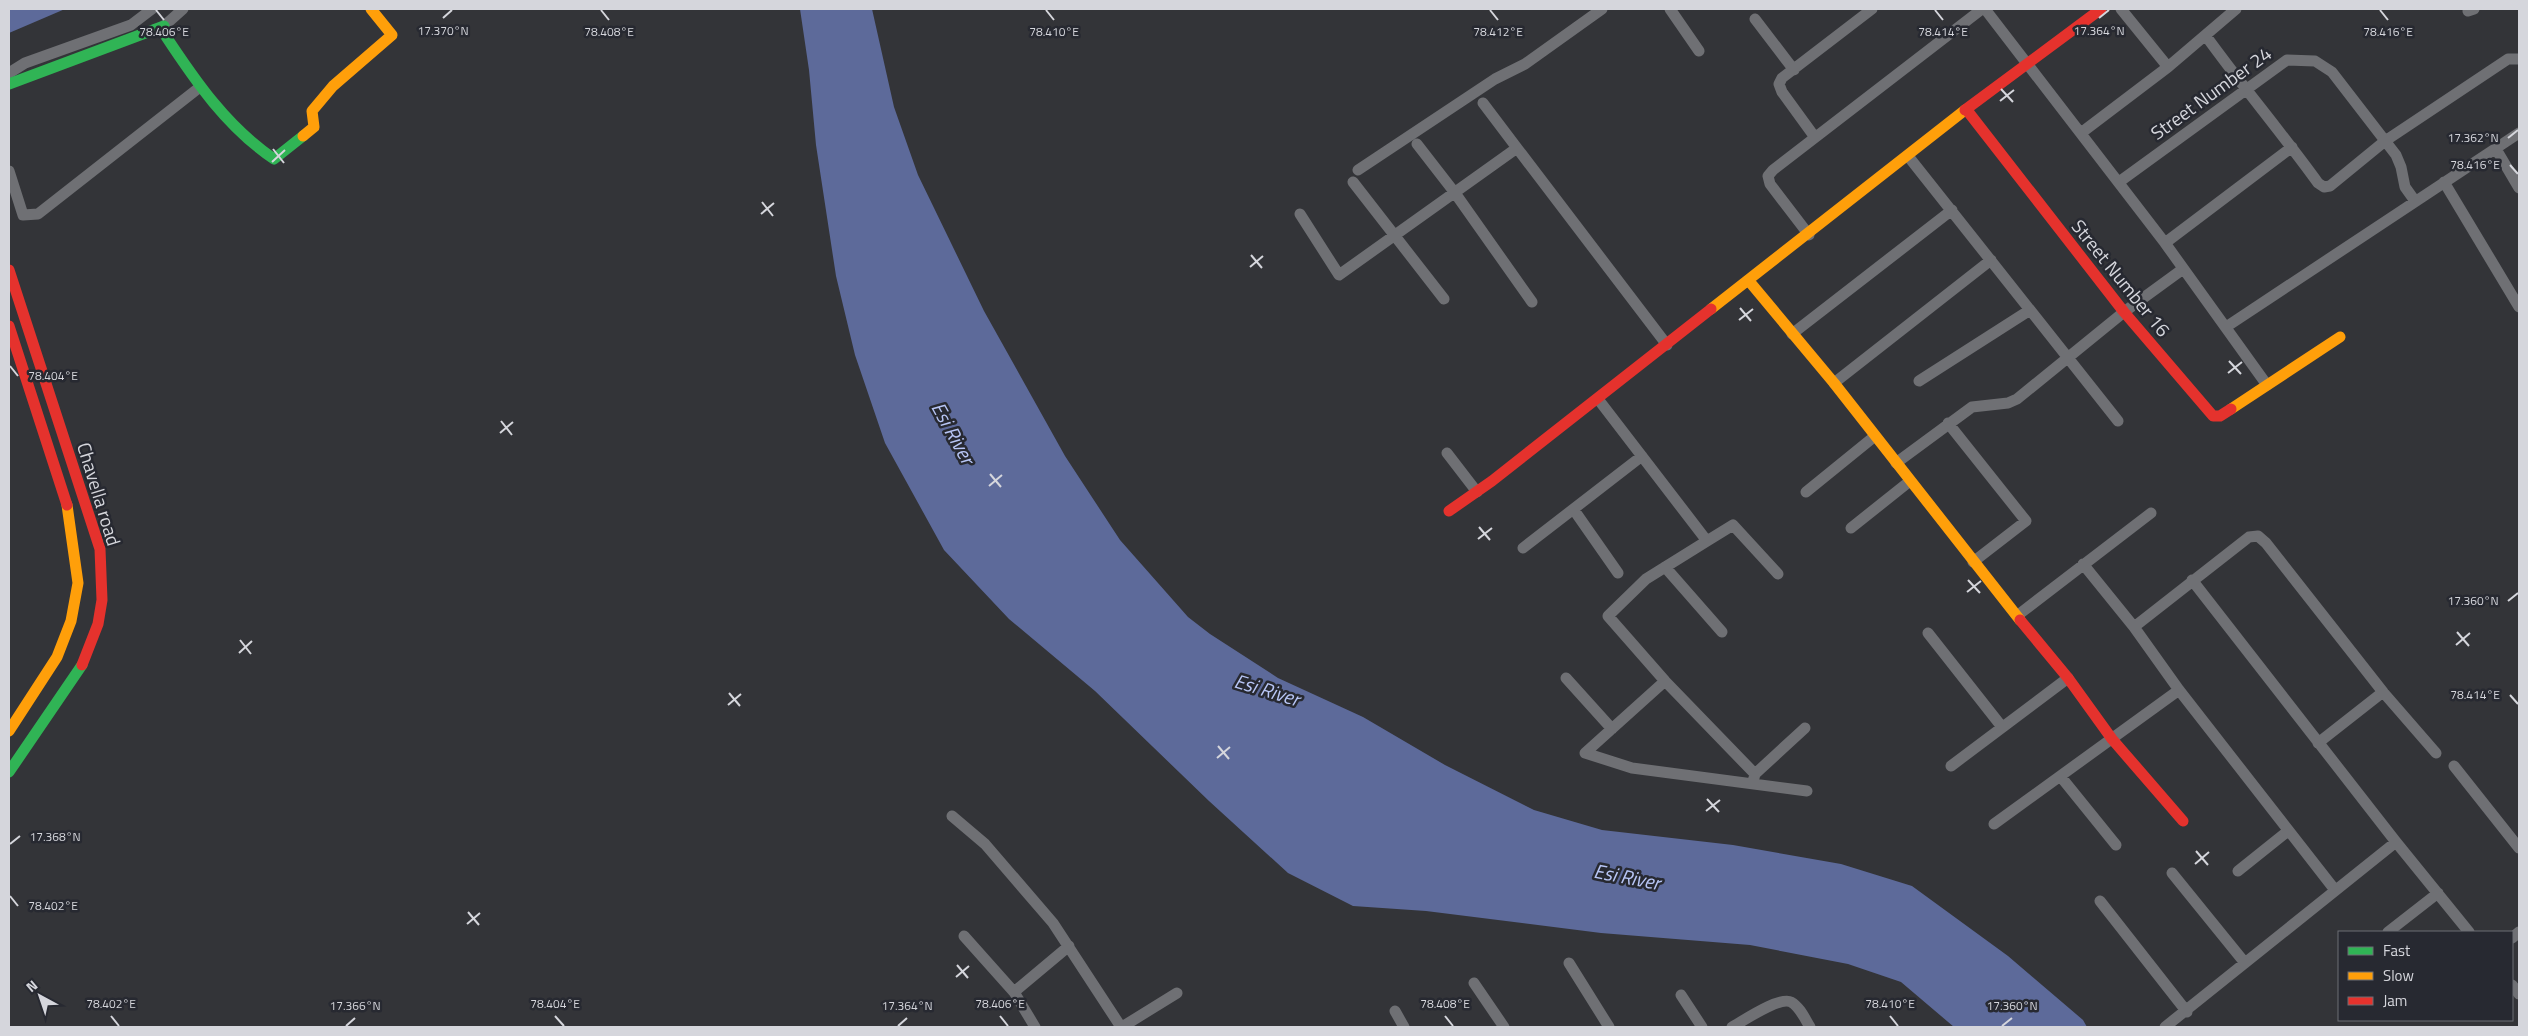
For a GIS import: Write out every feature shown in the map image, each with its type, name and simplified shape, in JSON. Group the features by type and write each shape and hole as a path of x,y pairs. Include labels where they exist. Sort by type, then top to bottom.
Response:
{"main road":[{"path":"9,84 164,26 165,35 200,87 255,148 274,159 314,127 312,111 333,86 392,35 371,9"},
{"path":"1449,511 1477,492 1809,235 1966,109 2101,9"},
{"name":"Street Number 16","path":"1966,109 2124,312 2213,416 2220,416 2267,385"},
{"name":"Chavella road","path":"9,270 100,549 102,600 98,624 82,664 9,772"},
{"path":"1749,281 1834,383 1973,562 2068,678 2112,739 2183,821"},
{"name":"Chavella road","path":"9,326 69,511 78,583 71,621 57,657 9,731"},
{"path":"2267,385 2340,337"}],"street":[{"path":"9,72 25,63 131,25 152,9"},
{"path":"164,26 183,9"},
{"path":"1358,170 1495,79 1525,64 1602,9"},
{"path":"1670,9 1699,51"},
{"path":"1814,136 1782,92 1779,84 1782,78 1872,9"},
{"path":"1809,235 1770,184 1768,176 1814,136 1984,9 2029,64 2165,243 2267,385"},
{"path":"2121,9 2168,66"},
{"path":"2080,133 2206,36 2236,9"},
{"path":"1755,19 1794,70"},
{"path":"2206,36 2245,90 2292,147 2318,183 2324,187 2330,186 2385,141 2508,59 2519,59"},
{"name":"Street Number 24","path":"2119,182 2286,60 2314,62 2332,72 2396,155 2401,167 2404,187 2415,201"},
{"path":"9,171 23,215 38,214 200,87"},
{"path":"1483,103 1667,345"},
{"path":"2226,327 2519,133"},
{"path":"1417,144 1455,193 1532,302"},
{"path":"2165,243 2292,147"},
{"path":"1300,214 1339,275 1395,237 1517,148"},
{"path":"2496,149 2519,188"},
{"path":"1908,156 2118,421"},
{"path":"1353,182 1444,299"},
{"path":"2444,182 2519,307"},
{"path":"1792,334 1952,210"},
{"path":"1834,383 1991,260"},
{"path":"1896,463 1972,407 2008,403 2017,399 2124,312 2183,269"},
{"path":"1919,381 2030,310"},
{"path":"1598,399 1707,541"},
{"path":"1948,423 2026,521 1973,562"},
{"path":"1806,492 1875,436"},
{"path":"1447,453 1477,492"},
{"path":"1523,548 1642,456"},
{"path":"1851,528 1910,481"},
{"path":"1574,510 1618,573"},
{"path":"2018,615 2151,513"},
{"path":"1754,779 1608,616 1646,579 1733,525 1778,574"},
{"path":"2134,626 2249,537 2258,536 2266,543 2383,692 2436,753"},
{"path":"2084,564 2134,626 2179,690 2335,890"},
{"path":"1665,567 1722,632"},
{"path":"2192,580 2318,743 2468,931"},
{"path":"1928,633 2002,727"},
{"path":"1566,678 1612,729"},
{"path":"1950,766 2068,678"},
{"path":"1666,681 1586,753 1632,768 1754,779 1807,791"},
{"path":"1994,824 2179,690"},
{"path":"2318,743 2383,692"},
{"path":"1754,779 1805,728"},
{"path":"2454,766 2519,848"},
{"path":"2061,776 2116,845"},
{"path":"952,816 985,844 1053,923 1122,1027 1177,993"},
{"path":"2238,871 2288,831"},
{"path":"2165,1027 2187,1012 2396,842"},
{"path":"2172,873 2245,963"},
{"path":"2389,931 2438,893"},
{"path":"2100,902 2187,1012"},
{"path":"964,936 1014,992 1035,1027"},
{"path":"1014,992 1069,946"},
{"path":"1569,963 1609,1027"},
{"path":"1474,982 1504,1027"},
{"path":"1681,995 1702,1027"},
{"path":"1732,1027 1780,1001 1790,1001 1797,1007 1810,1027"},
{"path":"1395,1011 1404,1027"}],"water":[{"path":"9,9 65,9 9,33"},
{"name":"Esi River","path":"800,9 872,9 894,107 918,175 984,311 1065,456 1120,540 1188,617 1210,634 1278,678 1363,717 1445,765 1534,810 1602,830 1733,845 1841,864 1912,886 2008,956 2083,1020 2087,1027 1954,1027 1901,982 1848,964 1750,945 1601,933 1426,911 1353,906 1288,873 1209,801 1095,691 1009,619 944,550 885,443 855,355 836,276 816,145 809,70"}],"traffic: fast":[{"path":"9,84 164,26 165,35 188,70 227,118 257,146 274,159 303,136"},
{"path":"9,772 82,665"}],"traffic: slow":[{"path":"303,136 314,127 312,111 333,86 392,35 371,9"},
{"path":"1711,309 1965,110"},
{"path":"1749,281 1834,383 2020,620"},
{"path":"2231,409 2340,337"},
{"path":"9,731 57,657 71,621 78,583 67,505"}],"traffic: jam":[{"path":"1965,110 2101,9"},
{"path":"1966,109 2124,312 2213,416 2220,416 2231,409"},
{"path":"9,270 100,549 102,600 98,624 82,665"},
{"path":"1449,511 1492,481 1711,309"},
{"path":"9,326 67,505"},
{"path":"2020,620 2068,678 2112,739 2183,821"}]}
